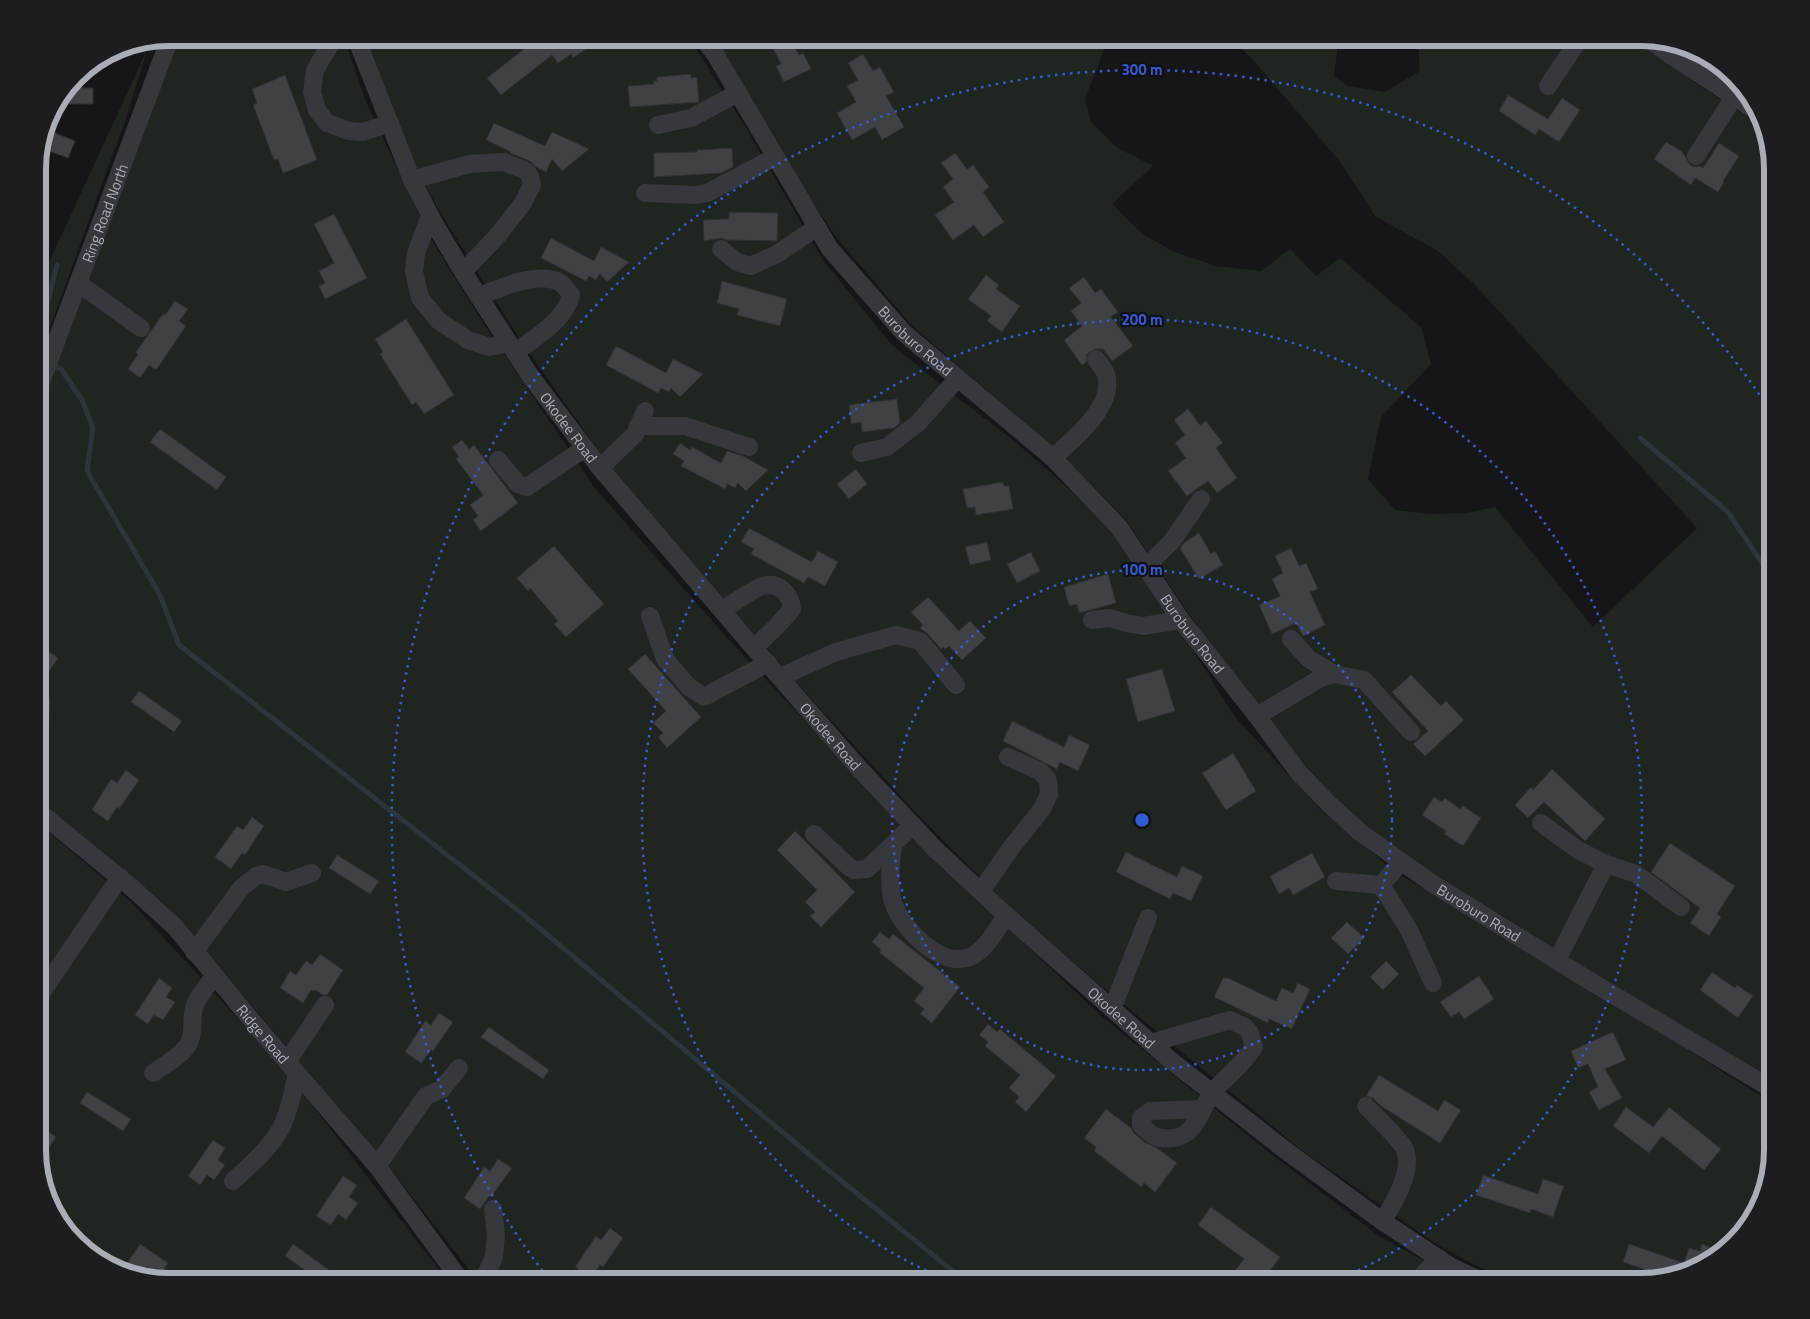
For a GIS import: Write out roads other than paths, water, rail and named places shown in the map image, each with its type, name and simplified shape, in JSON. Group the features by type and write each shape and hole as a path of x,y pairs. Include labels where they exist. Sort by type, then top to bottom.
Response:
{"street":[{"name":"Ring Road North","path":"47,366 167,46"},
{"path":"329,46 315,70 312,92 317,110 327,122 349,131 363,132 390,123"},
{"name":"Okodee Road","path":"359,46 412,180 430,216 463,272 531,377 600,468 858,766 935,849 1006,915 1152,1043 1285,1150 1382,1221 1464,1273"},
{"name":"Buroburo Road","path":"709,46 830,249 904,333 1053,458 1119,527 1181,620 1300,773 1329,804 1361,833 1433,884 1590,981 1764,1084"},
{"path":"1548,86 1575,46"},
{"path":"1661,48 1744,103"},
{"path":"658,124 690,118 738,93"},
{"path":"1696,156 1734,97"},
{"path":"645,193 696,195 707,193 775,157"},
{"path":"412,180 469,164 504,162 526,171 530,176 532,185 523,203 499,234 463,272"},
{"path":"430,216 416,253 414,272 420,298 439,321 468,340 489,347 512,348 561,316 569,305 571,295 566,287 556,280 530,279 479,296"},
{"path":"721,249 737,262 751,266 776,254 817,227"},
{"path":"78,283 141,328"},
{"path":"1053,458 1093,419 1107,395 1108,377 1096,359"},
{"path":"861,453 887,447 918,423 958,378"},
{"path":"600,468 635,434 642,418 685,426 748,447"},
{"path":"498,460 518,484 527,487 585,448"},
{"path":"1146,567 1172,541 1201,499"},
{"path":"722,610 763,586 775,586 784,590 792,600 792,609 754,648"},
{"path":"650,616 665,659 689,687 704,697 768,663"},
{"path":"1092,620 1110,618 1143,626 1181,620"},
{"path":"780,677 836,652 896,635 920,641 956,685"},
{"path":"1290,639 1308,659 1334,674 1364,680 1411,732"},
{"path":"1257,716 1319,679 1334,674"},
{"path":"981,891 1011,848 1042,809 1049,794 1048,780 1040,771 1008,757"},
{"name":"Ridge Road","path":"47,818 120,877 175,927 214,976 377,1166 454,1273"},
{"path":"1541,823 1578,850 1606,864 1636,874 1681,906"},
{"path":"814,834 854,870 866,870 913,825"},
{"path":"893,845 890,879 893,902 908,928 927,947 941,956 956,960 970,958 979,952 1006,915"},
{"path":"1381,885 1401,862"},
{"path":"1557,960 1606,864"},
{"path":"194,952 242,887 256,876 263,874 286,882 312,873"},
{"path":"47,985 120,877"},
{"path":"1336,881 1381,885"},
{"path":"1381,885 1409,930 1433,983"},
{"path":"1112,1009 1148,918"},
{"path":"153,1073 188,1045 192,1036 195,1005 214,976"},
{"path":"232,1182 254,1162 281,1128 288,1110 292,1068 325,1005"},
{"path":"1152,1043 1230,1020 1245,1027 1250,1033 1254,1047 1248,1057 1212,1093 1203,1108"},
{"path":"377,1166 426,1096 442,1089 459,1068"},
{"path":"1366,1106 1404,1147 1408,1166 1395,1202 1382,1221"},
{"path":"487,1273 494,1257 496,1235 493,1208"},
{"path":"1425,1273 1439,1258"}],"waterway":[{"path":"47,305 57,265"},
{"path":"55,366 61,369 82,400 93,428 87,471 160,595 179,645 520,912 817,1161 955,1273"},
{"path":"1640,438 1727,511 1764,566"}]}
